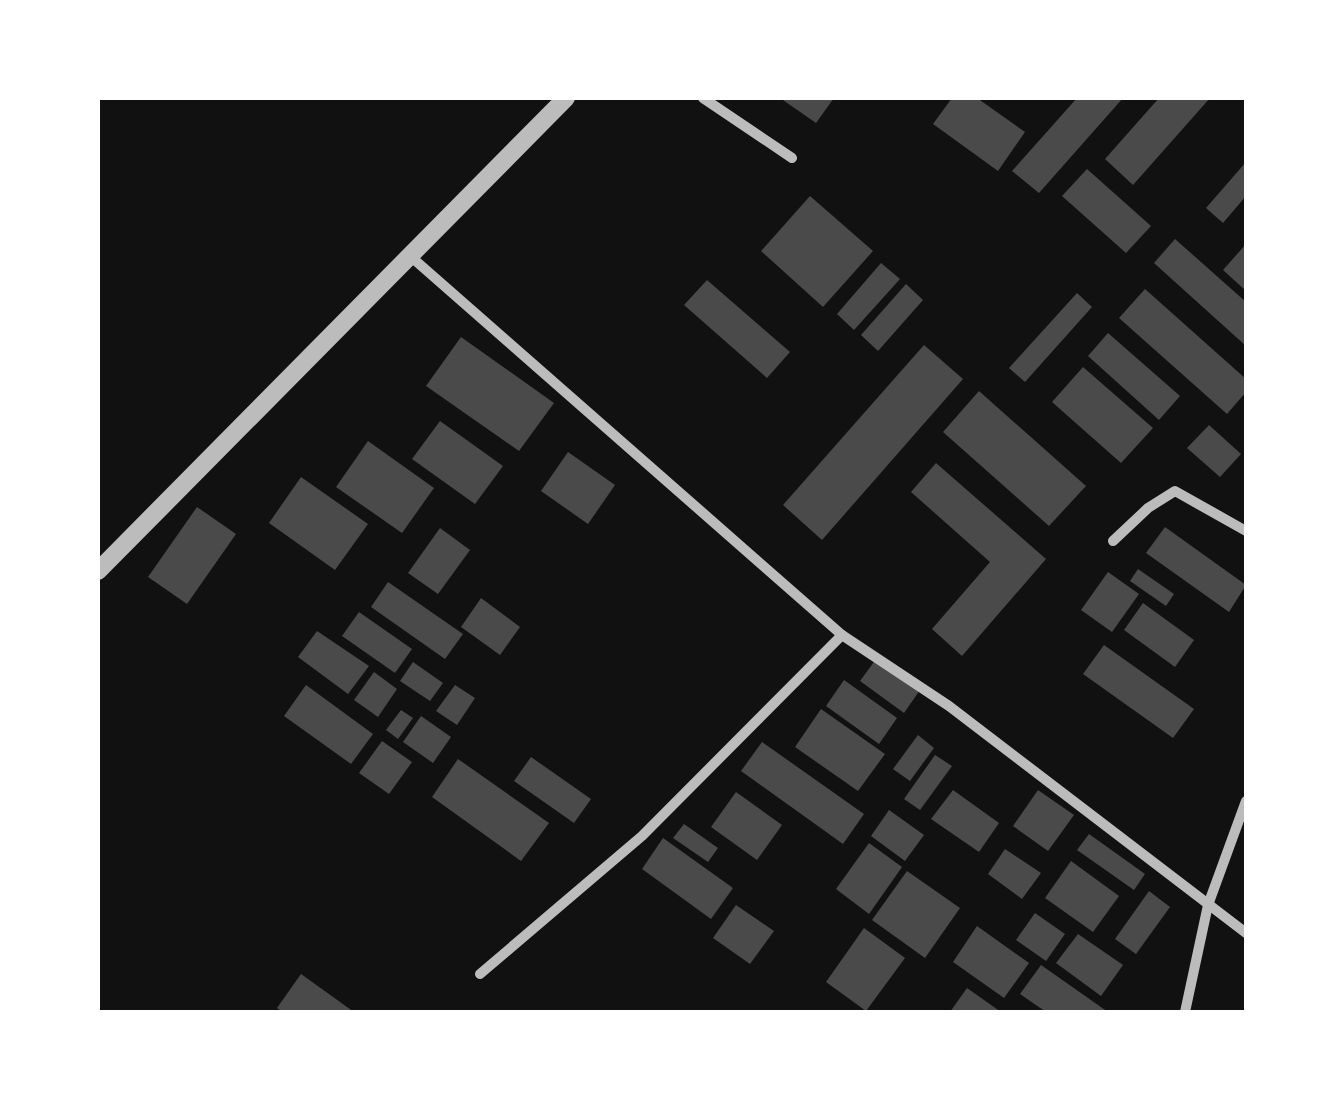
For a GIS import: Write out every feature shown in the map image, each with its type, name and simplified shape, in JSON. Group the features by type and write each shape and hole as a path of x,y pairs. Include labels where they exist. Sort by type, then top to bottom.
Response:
{"street":[{"path":"98,571 566,98"},
{"path":"703,98 792,158"},
{"path":"408,254 842,635 948,706 1246,933"},
{"path":"1113,540 1163,495 1175,492 1190,496 1246,531"},
{"path":"480,974 642,836 842,635"},
{"path":"1185,1012 1208,906 1246,801"}],"building":[{"path":"780,98 834,98 816,123"},
{"path":"952,98 977,98 1025,132 998,171 933,124"},
{"path":"1077,98 1123,98 1039,193 1012,171"},
{"path":"1159,98 1210,98 1133,185 1105,159"},
{"path":"1246,162 1246,196 1223,223 1206,208"},
{"path":"1087,169 1151,226 1126,253 1062,196"},
{"path":"810,196 873,251 823,307 761,251"},
{"path":"1175,239 1246,302 1246,346 1154,263"},
{"path":"1246,244 1246,291 1223,270"},
{"path":"881,263 900,279 854,330 837,314"},
{"path":"707,280 790,352 767,378 684,305"},
{"path":"906,284 923,300 878,351 861,335"},
{"path":"1145,289 1246,379 1246,392 1227,414 1119,318"},
{"path":"1077,293 1092,307 1025,382 1009,368"},
{"path":"1108,333 1180,396 1159,420 1088,356"},
{"path":"461,337 554,403 519,451 426,386"},
{"path":"924,345 963,379 822,540 783,505"},
{"path":"1083,367 1153,428 1121,463 1052,402"},
{"path":"979,391 1086,486 1049,526 943,432"},
{"path":"440,421 503,466 475,504 412,459"},
{"path":"1209,425 1241,454 1220,477 1187,448"},
{"path":"368,441 434,488 402,533 336,487"},
{"path":"568,452 615,485 588,524 541,491"},
{"path":"936,463 1046,559 962,656 932,629 990,562 911,492"},
{"path":"301,477 368,524 335,570 269,523"},
{"path":"197,507 236,534 187,604 148,577"},
{"path":"1165,527 1246,585 1229,612 1146,553"},
{"path":"440,528 470,550 438,594 408,573"},
{"path":"1138,569 1174,594 1166,606 1130,581"},
{"path":"1108,572 1139,594 1112,632 1081,610"},
{"path":"388,582 463,634 445,659 371,607"},
{"path":"481,598 520,627 500,655 461,627"},
{"path":"1143,603 1194,640 1175,667 1124,630"},
{"path":"359,612 412,649 395,673 342,636"},
{"path":"317,631 369,666 348,694 298,657"},
{"path":"1104,645 1194,709 1173,738 1083,674"},
{"path":"876,659 920,690 904,713 860,681"},
{"path":"413,662 443,683 430,701 400,681"},
{"path":"374,672 397,689 378,717 354,700"},
{"path":"844,680 897,718 879,744 826,706"},
{"path":"306,685 373,734 351,764 284,716"},
{"path":"455,685 475,698 457,725 436,711"},
{"path":"821,709 885,754 858,791 795,747"},
{"path":"401,710 413,718 398,739 386,730"},
{"path":"421,716 451,737 433,763 403,742"},
{"path":"918,735 934,748 910,781 893,769"},
{"path":"382,741 412,762 389,794 359,773"},
{"path":"762,742 864,814 843,844 741,771"},
{"path":"935,755 952,766 920,810 904,799"},
{"path":"531,757 591,799 574,823 514,781"},
{"path":"458,759 549,823 521,861 432,797"},
{"path":"953,790 999,823 979,852 931,819"},
{"path":"1038,790 1074,815 1048,851 1013,826"},
{"path":"736,792 782,825 757,860 711,827"},
{"path":"889,810 924,835 905,861 871,836"},
{"path":"684,824 718,848 708,862 673,838"},
{"path":"1089,834 1145,874 1134,890 1077,850"},
{"path":"663,838 733,888 711,919 642,869"},
{"path":"869,843 902,867 869,914 836,889"},
{"path":"1005,849 1041,873 1022,899 988,874"},
{"path":"1071,861 1119,896 1093,932 1045,898"},
{"path":"907,871 960,908 925,958 872,920"},
{"path":"1149,891 1170,907 1136,954 1115,939"},
{"path":"736,905 774,931 750,964 713,938"},
{"path":"1035,913 1065,934 1046,961 1016,940"},
{"path":"977,926 1029,963 1004,998 953,962"},
{"path":"864,928 905,958 866,1011 826,982"},
{"path":"1078,934 1123,965 1101,996 1056,963"},
{"path":"1041,965 1108,1012 1046,1012 1020,994"},
{"path":"301,974 354,1012 283,1012 277,1008"},
{"path":"967,988 1001,1012 950,1012"}]}
